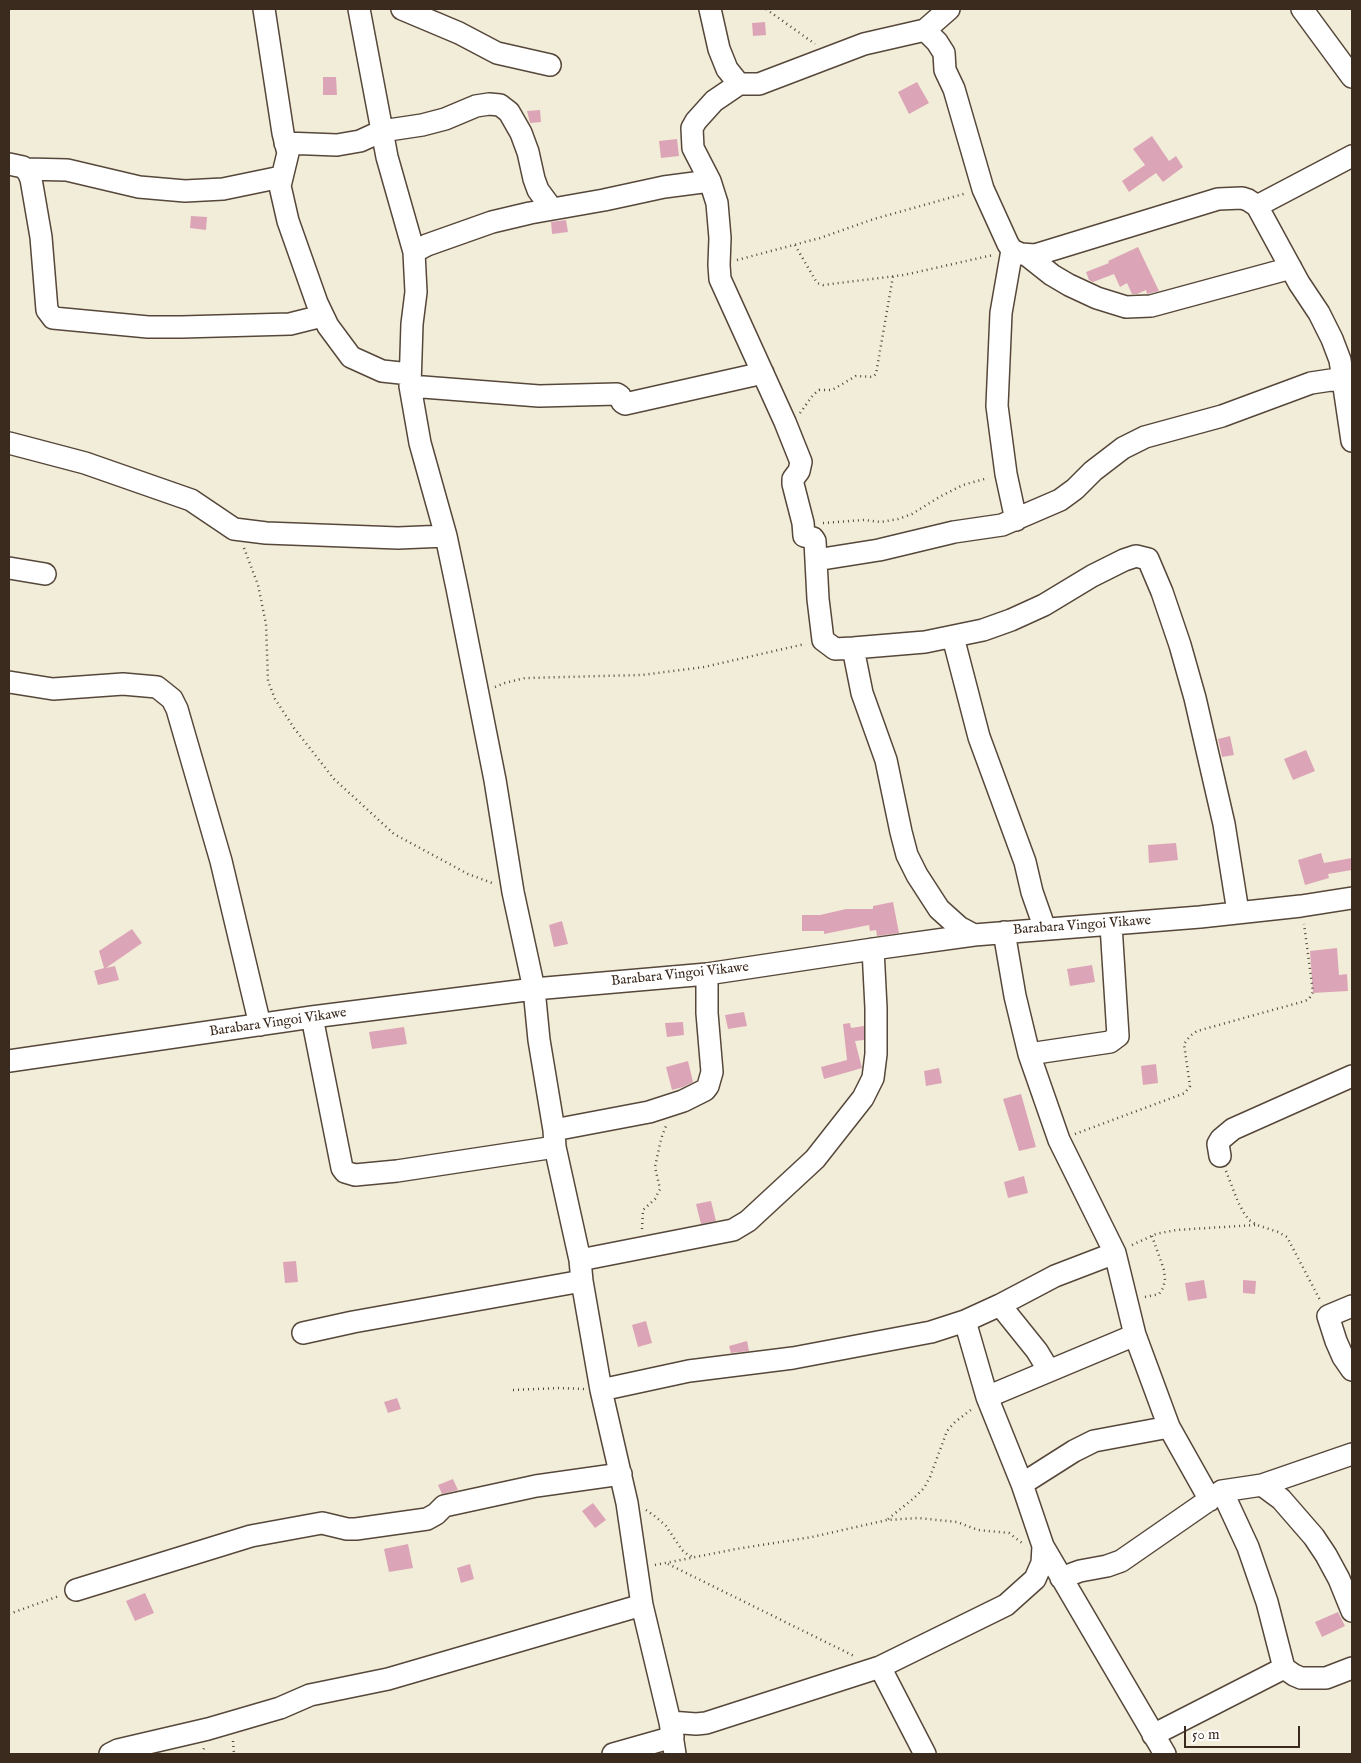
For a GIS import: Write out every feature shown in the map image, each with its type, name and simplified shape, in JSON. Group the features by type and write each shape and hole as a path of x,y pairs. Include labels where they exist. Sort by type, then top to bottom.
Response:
{"street":[{"path":"264,9 288,153 280,186 288,221 322,316 351,357 382,372 410,380 539,396 617,394 625,404 763,373"},
{"path":"359,9 393,183 414,252 416,292 410,380 420,443 446,536 495,780 514,892 534,989 539,1040 554,1139 580,1260 601,1390 627,1503 642,1605 672,1738"},
{"path":"402,9 459,33 497,53 550,66"},
{"path":"710,9 719,49 727,69 739,84"},
{"path":"949,9 925,30 864,44 759,84 739,84 714,101 692,128 693,148 710,181 717,210 720,238 718,265 720,279 786,422 801,462 799,471 793,479 793,484 804,536 813,538 815,541 818,599 824,640 835,648 853,648 925,642 983,630 1012,620 1124,560 1136,556 1148,559 1162,592 1180,645 1195,698 1224,824 1238,912"},
{"path":"1302,9 1352,77"},
{"path":"925,30 937,42 944,54 945,70 954,88 983,189 1008,244 1052,275 1097,298 1126,307 1151,306 1291,268"},
{"path":"285,143 337,146 360,141 382,131 431,123 476,106 489,104 500,106 509,112 521,133 538,190 552,209"},
{"path":"1257,206 1352,156"},
{"path":"17,166 67,170 138,187 185,191 224,189 281,177"},
{"path":"17,166 31,179 41,237 47,310 53,318 148,327 182,327 290,324 322,316"},
{"path":"414,252 427,245 492,222 664,187 710,181"},
{"path":"1020,253 1035,255 1218,198 1242,198 1248,200 1257,206 1332,339 1340,360 1352,441"},
{"path":"1016,520 1006,474 998,406 1002,313 1020,253"},
{"path":"816,560 879,550 928,537 1002,525 1060,500 1123,448 1145,437 1222,416 1310,383 1331,380 1343,381"},
{"path":"9,442 85,463 191,500 234,529 266,533 398,538 446,536"},
{"path":"9,568 45,574"},
{"path":"953,637 979,737 1025,862 1032,892 1045,929"},
{"path":"853,648 862,693 886,760 907,854 917,875 939,909 959,927 974,935"},
{"path":"9,682 53,689 123,684 157,687 172,699 177,709 221,861 260,1025"},
{"name":"Barabara Vingoi Vikawe","path":"9,1061 312,1017 534,989 707,974 974,935 1200,917 1301,906 1352,898"},
{"path":"1029,1054 1110,1042 1118,1036 1111,925"},
{"path":"1004,932 1015,996 1029,1054 1059,1140 1115,1253 1135,1335 1169,1427 1216,1495 1248,1547 1267,1602 1284,1668 1301,1678 1326,1678 1352,1668"},
{"path":"580,1260 733,1230 759,1212 815,1159 863,1098 873,1078 876,1054 876,1008 873,949"},
{"path":"312,1017 342,1168 345,1172 355,1175 397,1171 554,1139 616,1119 674,1104 705,1090 712,1072 707,1013 707,974"},
{"path":"1220,1156 1218,1144 1221,1139 1233,1130 1352,1076"},
{"path":"601,1390 689,1370 793,1358 922,1334 966,1320 1000,1305 1055,1276 1115,1253"},
{"path":"302,1333 353,1322 582,1281"},
{"path":"1000,1305 1049,1370"},
{"path":"1352,1306 1328,1316 1343,1357 1352,1370"},
{"path":"613,1754 672,1738 696,1724 880,1667 1006,1605 1035,1579 1042,1563 1032,1545 1022,1484 987,1397 966,1320"},
{"path":"987,1397 1135,1335"},
{"path":"1022,1484 1074,1451 1094,1441 1169,1427"},
{"path":"1061,1578 1080,1571 1107,1566 1121,1561 1216,1495 1262,1485 1352,1454"},
{"path":"76,1590 251,1536 322,1523 348,1530 427,1519 444,1506 536,1486 621,1474"},
{"path":"1262,1485 1281,1498 1314,1537 1326,1555 1352,1611"},
{"path":"1032,1545 1061,1578 1166,1754"},
{"path":"110,1754 118,1750 208,1729 280,1708 310,1695 388,1680 642,1605"},
{"path":"880,1667 925,1754"},
{"path":"1154,1735 1284,1668"}],"path":[{"path":"766,9 803,34 830,57"},
{"path":"718,265 796,245 874,218 983,189"},
{"path":"796,245 817,283 826,285 893,276 1020,253"},
{"path":"786,422 798,416 813,395 819,390 832,390 856,376 872,377 876,374 893,276"},
{"path":"802,523 828,524 864,520 881,522 898,519 912,514 941,496 963,486 1006,474"},
{"path":"234,529 246,553 258,585 266,624 268,681 275,699 294,728 334,779 394,834 468,874 514,892"},
{"path":"477,697 505,682 525,678 642,675 704,668 824,640"},
{"path":"1059,1140 1185,1093 1190,1086 1184,1044 1190,1036 1197,1032 1309,999 1313,992 1301,906"},
{"path":"641,1249 643,1210 659,1193 659,1181 655,1167 657,1154 674,1104"},
{"path":"1220,1156 1238,1202 1249,1220 1287,1237 1328,1316"},
{"path":"1115,1253 1152,1236 1176,1230 1195,1227 1257,1225"},
{"path":"1128,1301 1159,1294 1163,1288 1165,1280 1164,1270 1152,1236"},
{"path":"513,1390 559,1388 601,1390"},
{"path":"887,1520 924,1488 930,1478 943,1441 955,1422 987,1397"},
{"path":"627,1503 648,1511 656,1517 666,1526 682,1550 696,1558"},
{"path":"636,1569 736,1549 812,1537 887,1520 918,1518 957,1522 978,1530 1010,1533 1032,1545"},
{"path":"667,1563 862,1660 880,1667"},
{"path":"9,1614 76,1590"}],"building":[{"path":"765,22 766,35 753,36 752,23"},
{"path":"323,77 336,77 337,95 323,95"},
{"path":"917,82 929,103 909,114 898,92"},
{"path":"540,110 541,122 530,123 527,111"},
{"path":"1152,136 1169,161 1176,156 1183,167 1163,182 1156,173 1129,192 1122,181 1145,165 1133,149"},
{"path":"677,139 679,156 661,158 659,141"},
{"path":"191,216 207,217 206,230 190,228"},
{"path":"566,220 568,232 552,234 551,222"},
{"path":"1138,247 1159,291 1147,294 1146,290 1132,294 1127,283 1120,287 1114,274 1093,282 1089,280 1086,272 1109,263 1108,261"},
{"path":"1230,736 1234,755 1222,757 1218,739"},
{"path":"1306,750 1315,771 1293,780 1284,759"},
{"path":"1176,843 1178,860 1149,863 1148,845"},
{"path":"1321,853 1324,863 1352,858 1352,870 1328,874 1329,878 1305,885 1298,860"},
{"path":"893,902 899,933 877,936 876,930 870,931 869,925 824,934 824,931 802,931 802,915 820,915 846,909 873,909 873,906"},
{"path":"562,921 568,944 554,947 549,925"},
{"path":"132,929 142,943 106,968 115,966 119,980 98,985 94,971 104,968 99,951"},
{"path":"1337,948 1339,975 1347,974 1348,991 1313,993 1310,951"},
{"path":"1092,965 1095,982 1070,986 1067,969"},
{"path":"744,1012 747,1026 728,1029 725,1015"},
{"path":"683,1022 684,1035 667,1037 665,1023"},
{"path":"850,1023 851,1028 864,1026 864,1040 855,1041 862,1068 824,1079 821,1067 847,1060 843,1024"},
{"path":"404,1027 407,1044 372,1049 369,1032"},
{"path":"688,1061 693,1082 672,1090 666,1067"},
{"path":"1156,1064 1158,1083 1143,1085 1141,1066"},
{"path":"939,1068 942,1083 926,1086 924,1071"},
{"path":"1021,1094 1036,1147 1019,1151 1003,1099"},
{"path":"1024,1176 1028,1193 1008,1198 1004,1182"},
{"path":"711,1201 716,1221 701,1224 696,1204"},
{"path":"296,1261 298,1282 285,1283 283,1262"},
{"path":"1204,1280 1207,1298 1188,1301 1185,1283"},
{"path":"1243,1280 1256,1281 1255,1294 1243,1293"},
{"path":"646,1321 652,1343 638,1347 632,1325"},
{"path":"747,1341 749,1351 731,1353 729,1346"},
{"path":"397,1398 401,1409 388,1413 384,1402"},
{"path":"453,1479 458,1490 442,1494 438,1485"},
{"path":"593,1503 606,1520 595,1528 582,1511"},
{"path":"408,1544 413,1568 389,1572 384,1549"},
{"path":"470,1564 474,1579 461,1583 457,1568"},
{"path":"145,1593 154,1613 135,1621 126,1601"},
{"path":"1338,1612 1345,1626 1322,1637 1315,1622"}]}
